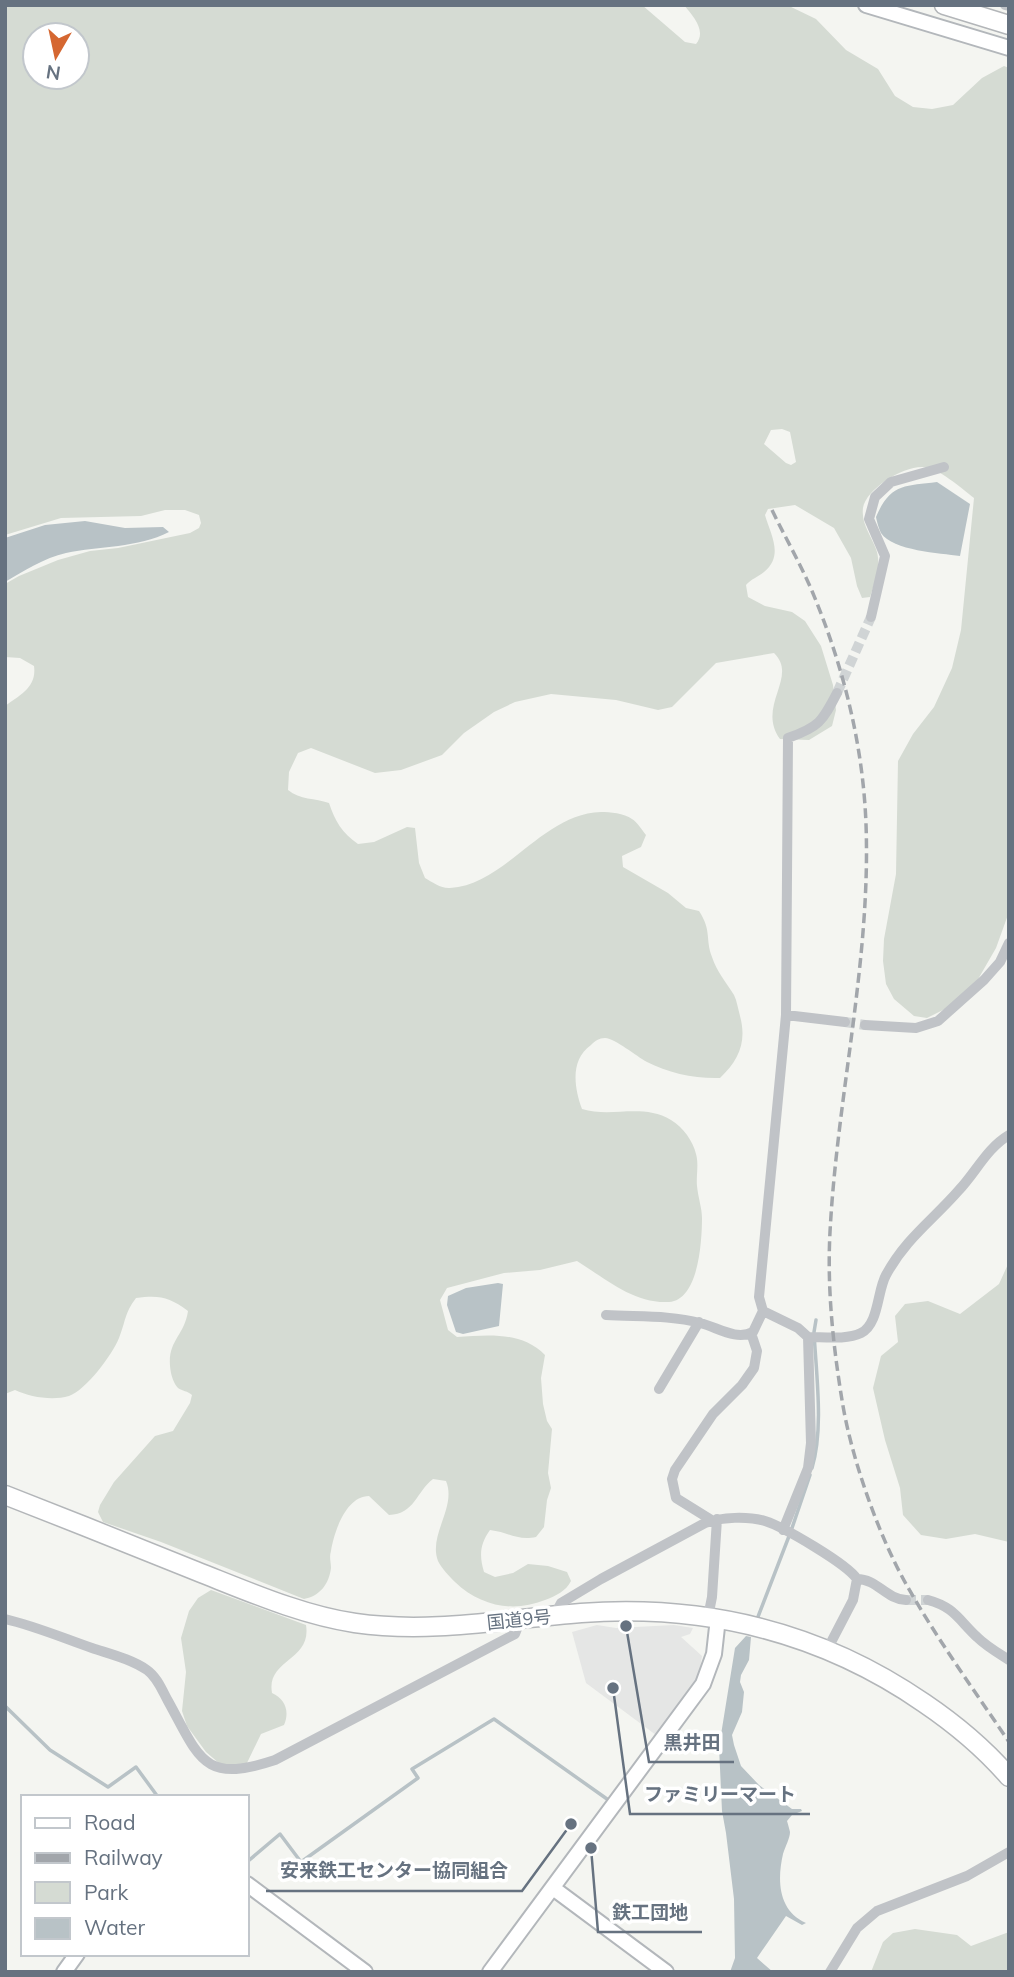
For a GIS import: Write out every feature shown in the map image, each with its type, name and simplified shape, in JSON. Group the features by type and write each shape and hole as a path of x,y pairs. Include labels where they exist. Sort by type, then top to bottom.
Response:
{"highway":[{"path":"944,5 1009,25"},
{"name":"国道9号","path":"5,1495 233,1585 332,1619 366,1625 450,1627 615,1612 713,1618 756,1626 827,1650 888,1678 975,1741 1009,1777"}],"street":[{"path":"866,5 1009,48"},
{"path":"872,617 885,556 869,519 875,497 891,482 944,467"},
{"path":"715,1520 676,1498 671,1479 713,1414 742,1385 754,1368 757,1352 751,1333 763,1311 759,1297 786,1015 788,738 812,729 825,715 837,692"},
{"path":"865,1025 915,1028 939,1021 984,980 1000,962 1009,943"},
{"path":"786,1015 845,1022"},
{"path":"763,1311 798,1328 808,1337 846,1336 863,1332 871,1323 884,1277 904,1245 959,1192 996,1143 1009,1135"},
{"path":"606,1315 668,1317 699,1322 736,1335 751,1333"},
{"path":"659,1389 699,1322"},
{"path":"787,1532 808,1468 811,1443 808,1337"},
{"path":"490,1972 703,1684 714,1654 712,1597 715,1520"},
{"path":"554,1616 561,1603 601,1578 715,1520 764,1521 822,1552 858,1579 870,1581 890,1597 906,1600"},
{"path":"827,1650 853,1600 858,1579"},
{"path":"928,1600 953,1611 976,1636 1009,1660"},
{"path":"5,1619 117,1657 148,1671 157,1681 188,1738 207,1763 216,1769 236,1771 249,1769 288,1754 514,1634 520,1621"},
{"path":"830,1972 856,1928 877,1910 967,1876 1009,1852"},
{"path":"248,1885 365,1972"},
{"path":"554,1888 666,1972"},
{"path":"64,1972 76,1956"}],"shaded area":[{"path":"597,1625 616,1628 674,1625 693,1628 690,1634 681,1637 702,1656 700,1669 694,1684 656,1735 586,1683 572,1632"}],"green space":[{"path":"5,5 642,5 685,42 696,44 699,29 684,5 787,5 816,19 846,50 878,69 895,96 913,107 932,109 953,105 982,78 1004,66 1009,68 1009,912 996,948 977,981 947,1008 927,1018 914,1016 894,999 886,984 883,961 884,939 896,874 898,761 913,734 934,707 952,668 961,630 974,498 950,479 929,468 915,468 896,475 878,486 866,501 863,519 876,549 878,561 870,597 862,598 851,558 834,528 795,505 768,509 765,515 775,552 770,566 746,585 748,597 765,606 792,612 805,621 821,646 833,685 836,710 832,726 809,740 780,739 774,727 772,715 782,672 774,653 716,663 672,707 658,710 616,700 551,694 515,702 494,712 464,733 442,755 401,770 375,773 311,748 298,753 289,772 288,790 303,797 329,803 340,826 358,844 374,842 407,827 415,828 419,863 425,878 447,888 470,884 489,875 560,824 580,816 605,812 629,817 646,835 641,847 622,856 623,867 668,893 686,908 699,911 706,924 714,962 736,1000 742,1025 742,1042 737,1057 720,1078 692,1076 664,1069 605,1038 596,1041 584,1051 577,1066 577,1092 582,1109 604,1112 638,1111 660,1115 680,1126 693,1144 697,1158 702,1228 697,1268 687,1291 679,1299 669,1302 644,1299 621,1289 577,1261 540,1270 504,1273 447,1288 440,1300 448,1330 457,1337 492,1335 515,1338 536,1347 545,1355 541,1378 543,1404 552,1429 548,1473 551,1488 544,1527 536,1537 529,1538 490,1530 482,1545 481,1560 484,1572 495,1577 513,1573 528,1564 567,1572 571,1581 557,1595 521,1606 497,1605 475,1597 450,1577 438,1561 436,1551 448,1501 446,1481 433,1479 410,1507 398,1514 389,1515 369,1496 354,1502 342,1516 335,1534 326,1584 315,1595 304,1599 103,1522 98,1512 114,1482 155,1436 173,1431 190,1403 192,1395 180,1389 173,1380 170,1362 173,1346 183,1328 188,1311 170,1300 158,1297 136,1298 111,1353 83,1387 69,1396 48,1398 15,1390 5,1394 5,706 30,685 34,666 20,658 5,657 5,584 58,560 90,551 190,533 199,528 201,523 199,515 185,510 165,510 141,516 61,518 5,535","holes":["782,429 790,432 796,462 791,465 764,444 771,430"]},
{"path":"1009,1262 1009,1542 975,1534 946,1539 921,1535 903,1515 900,1488 873,1388 881,1356 898,1342 895,1316 905,1304 928,1301 960,1314 999,1284"},
{"path":"211,1590 306,1625 306,1637 302,1646 276,1673 272,1682 272,1693 285,1706 284,1725 261,1734 246,1765 220,1764 206,1752 187,1726 182,1711 186,1672 181,1638 189,1611 198,1598"},
{"path":"915,1929 957,1935 971,1946 1009,1932 1009,1972 871,1972 883,1942 893,1933"}],"water":[{"path":"937,482 970,504 960,556 896,544 881,533 878,525 876,517 881,506 893,492 907,486"},
{"path":"85,521 125,528 163,527 169,532 131,544 58,555 5,582 5,538 45,525"},
{"path":"503,1284 499,1326 463,1334 456,1332 447,1305 448,1296 466,1288"},
{"path":"746,1636 751,1637 749,1660 741,1675 740,1682 744,1692 742,1712 732,1735 734,1745 741,1766 759,1785 792,1809 802,1811 792,1815 787,1821 790,1834 783,1854 780,1884 790,1911 806,1923 802,1925 786,1916 757,1958 773,1972 730,1972 735,1958 734,1899 722,1811 719,1747 735,1648"}],"waterway":[{"path":"812,1468 818,1436 814,1332 816,1320"},
{"path":"756,1622 810,1475"},
{"path":"5,1706 50,1750 108,1787 136,1767 157,1795"},
{"path":"248,1861 280,1834 301,1862 418,1778 412,1769 494,1719 607,1799"}],"tunnel":[{"path":"837,693 871,617"},
{"path":"845,1022 865,1025"},
{"path":"906,1600 928,1600"}],"railway":[{"path":"772,510 803,570 833,647 856,735 864,794 866,875 863,926 839,1130 829,1253 833,1337 846,1422 867,1495 885,1542 906,1584 930,1625 1009,1742"}],"place":[{"name":"黒井田","path":"626,1626"},
{"name":"ファミリーマート","path":"613,1688"},
{"name":"安来鉄工センター協同組合","path":"571,1824"},
{"name":"鉄工団地","path":"591,1848"}]}
